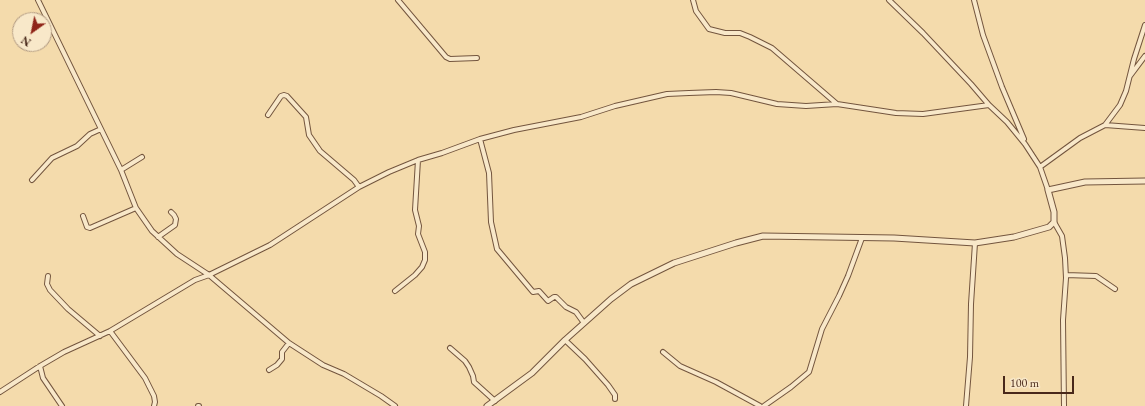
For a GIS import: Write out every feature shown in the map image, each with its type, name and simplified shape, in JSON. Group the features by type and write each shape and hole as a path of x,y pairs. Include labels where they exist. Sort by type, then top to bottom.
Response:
{"street":[{"path":"38,0 121,170 136,208 145,223 158,238 177,254 209,275 289,343 323,365 344,374 395,406"},
{"path":"398,0 446,57 450,59 477,58"},
{"path":"693,0 696,11 709,29 725,33 740,33 772,48 837,104"},
{"path":"889,0 923,33 950,64 1007,122 1025,144 1040,167 1054,212 1054,222 1062,236 1063,241 1066,275 1063,326 1064,406"},
{"path":"974,0 986,42 1025,144"},
{"path":"1040,167 1080,138 1105,125 1123,100 1128,78 1145,25"},
{"path":"1128,78 1145,56"},
{"path":"0,392 64,352 110,331 195,280 209,275 270,246 359,187 418,160 480,139 514,130 581,117 615,106 667,94 716,92 731,93 777,104 806,106 837,104 896,113 923,114 989,105"},
{"path":"268,114 281,96 287,96 306,117 309,135 320,150 354,180 359,187"},
{"path":"1105,125 1145,128"},
{"path":"32,180 52,158 77,146 90,134 101,130"},
{"path":"480,139 489,173 491,222 497,249 533,292 539,291 548,301 556,297 566,307 576,312 584,323"},
{"path":"121,170 142,157"},
{"path":"395,291 415,275 422,267 425,260 425,252 418,234 419,226 415,210 418,160"},
{"path":"1048,190 1085,182 1145,181"},
{"path":"82,216 87,227 90,228 136,208"},
{"path":"158,238 176,222 174,215 171,212"},
{"path":"487,406 532,373 565,340 611,299 632,284 674,263 763,236 894,238 975,243 1014,237 1041,230 1049,227 1054,222"},
{"path":"764,406 809,372 822,329 842,289 862,238"},
{"path":"966,406 970,357 971,304 975,243"},
{"path":"1066,275 1096,276 1115,289"},
{"path":"48,276 47,284 50,290 68,309 100,336"},
{"path":"110,331 145,378 154,396 155,405"},
{"path":"565,340 585,359 608,385 615,395 615,399"},
{"path":"269,370 277,365 282,359 282,352 289,343"},
{"path":"450,348 465,361 473,376 474,382 495,401"},
{"path":"663,352 680,366 697,375 716,382 760,406"},
{"path":"40,366 43,378 62,406"}]}
